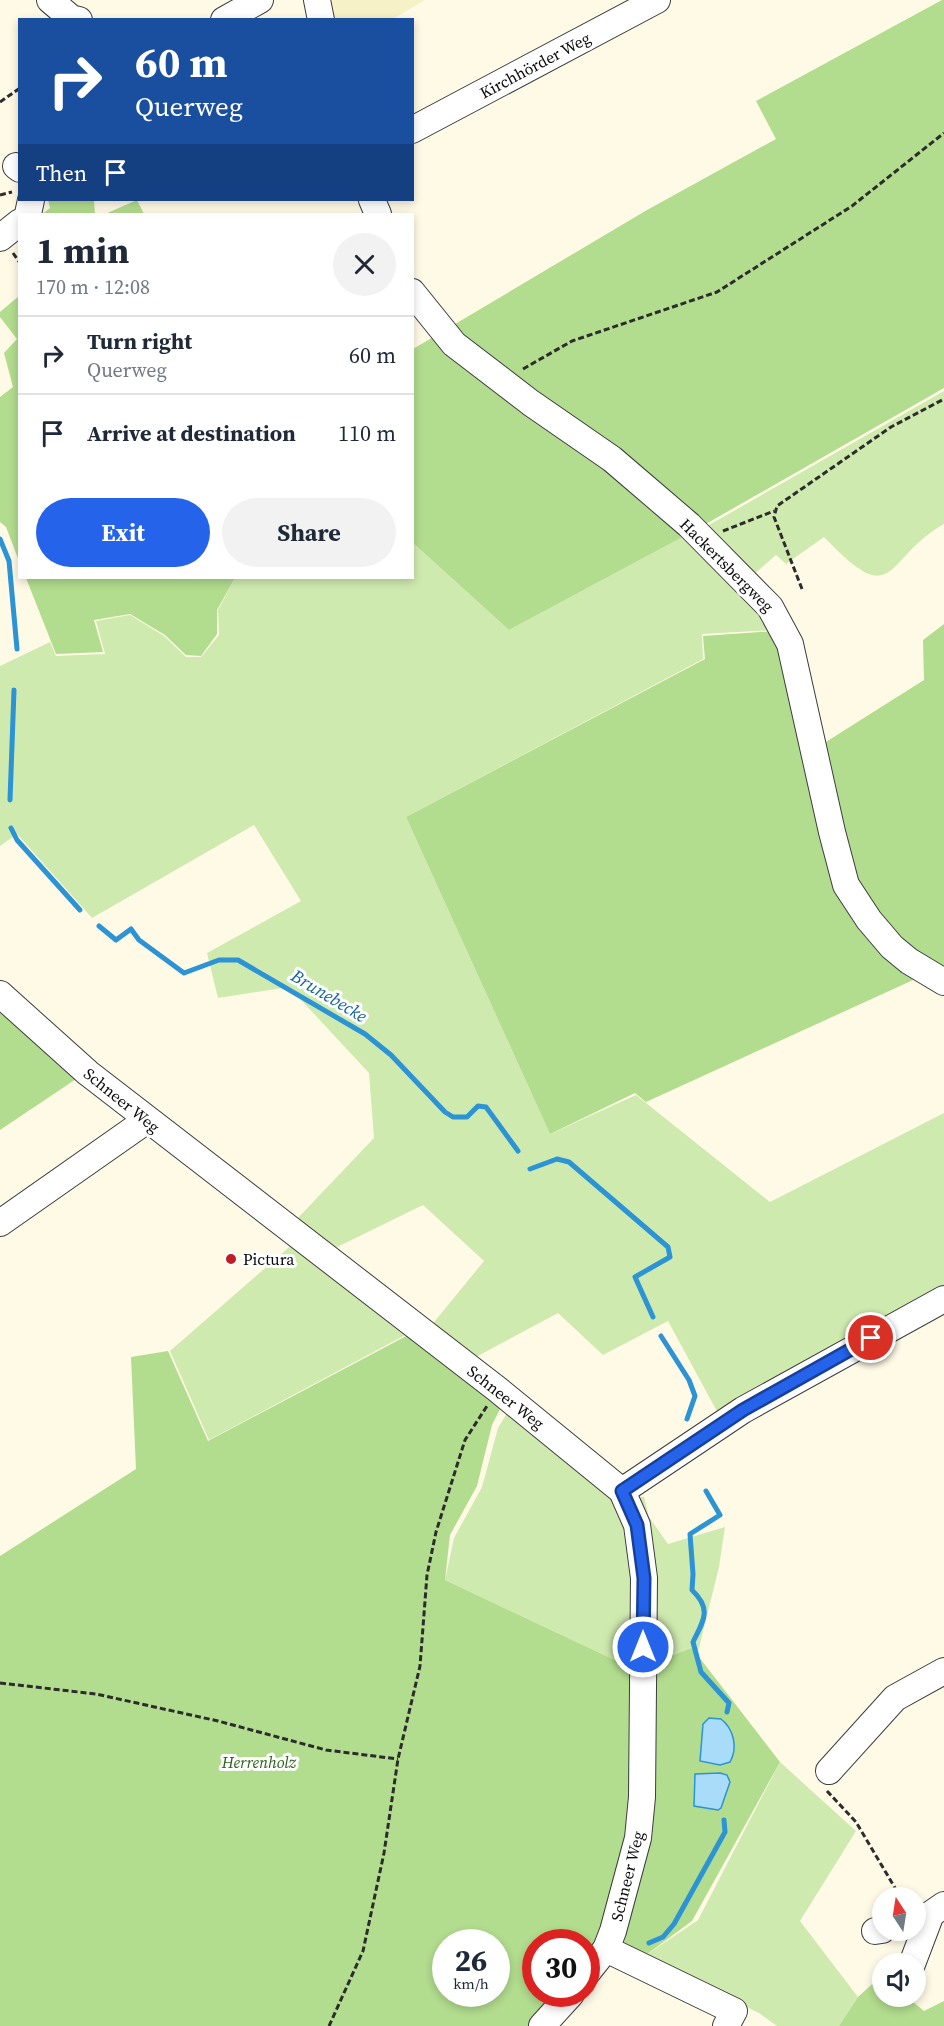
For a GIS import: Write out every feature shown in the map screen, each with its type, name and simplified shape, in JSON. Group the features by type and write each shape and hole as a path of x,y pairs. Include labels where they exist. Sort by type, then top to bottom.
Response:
{"street":[{"path":"50,0 71,18"},
{"path":"79,18 81,0"},
{"path":"228,18 260,0"},
{"path":"317,0 321,18"},
{"name":"Kirchhörder Weg","path":"414,129 657,0"},
{"path":"0,238 18,224"},
{"name":"Hackertsbergweg","path":"414,294 454,344 612,459 704,539 761,597 778,618 790,644 846,885 869,920 892,947 909,961 944,982"},
{"path":"920,966 944,955"},
{"name":"Schneer Weg","path":"0,994 88,1073 497,1389 622,1491 637,1525 644,1578 642,1797 638,1838 614,1931 600,1956"},
{"path":"0,1222 147,1120"},
{"path":"622,1491 743,1410 944,1299"},
{"path":"829,1771 895,1698 944,1671"},
{"path":"916,1953 930,1914"},
{"path":"606,1949 734,2011 726,2026"},
{"path":"543,2026 560,2007"}],"path":[{"path":"0,102 18,89"},
{"path":"503,381 572,341 717,292 852,206 944,133"},
{"path":"704,539 774,511 782,501 863,445 944,399"},
{"path":"774,511 802,589"},
{"path":"329,2026 363,1951 384,1853 398,1759 420,1666 427,1575 436,1532 465,1440 497,1389"},
{"path":"0,1683 96,1694 218,1721 326,1750 398,1759"},
{"path":"829,1771 820,1783 856,1822 894,1887"}],"shaded area":[{"path":"326,0 425,0 394,18 329,18"}],"green space":[{"path":"944,0 944,388 690,533 509,630 414,544 414,348 647,210 776,139 756,101"},
{"path":"48,201 94,201 95,213 43,213 50,208"},
{"path":"138,201 144,213 107,213"},
{"path":"18,297 18,558 6,527 0,522 0,397 13,387 4,353 17,339 0,317 0,312"},
{"path":"944,391 944,524 924,537 888,572 878,576 865,572 848,560 824,537 786,564 776,555 752,576 702,529"},
{"path":"690,533 775,630 702,634 703,659 406,817 550,1134 636,1095 770,1202 944,1113 944,1289 720,1417 668,1321 603,1355 558,1313 472,1359 430,1327 484,1261 423,1205 329,1251 294,1222 374,1138 369,1073 289,987 218,998 207,953 301,901 254,825 92,918 17,834 0,846 0,666 50,642 56,656 105,654 96,621 130,615 164,636 186,657 201,657 219,635 218,610 234,579 414,579 414,544 509,630"},
{"path":"26,579 234,579 217,610 217,634 201,656 186,655 165,635 130,614 94,620 103,652 56,654"},
{"path":"944,624 944,976 935,970 646,1102 635,1093 550,1134 406,817 705,659 703,636 775,631 810,752 924,680 923,640"},
{"path":"0,1006 82,1075 0,1130"},
{"path":"295,1242 409,1333 209,1440 170,1351"},
{"name":"Herrenholz","path":"410,1334 501,1407 492,1425 477,1486 450,1535 445,1580 636,1670 692,1648 780,1762 692,1921 643,1957 609,1933 600,1942 600,1929 522,1929 522,2007 547,2007 530,2026 0,2026 0,1556 136,1469 131,1357 168,1351 208,1441"},
{"path":"510,1408 623,1498 644,1497 649,1517 668,1544 725,1527 719,1567 696,1660 636,1670 445,1580 454,1538 482,1487 498,1428"},
{"path":"780,1762 856,1831 800,1921 858,1997 839,2026 777,2026 759,2013 643,1957 698,1920"},
{"path":"872,1984 872,2007 919,2007 924,2011 944,2001 944,2026 839,2026 858,1997"}],"water":[{"path":"709,1718 721,1719 732,1733 734,1751 730,1762 720,1765 700,1761 703,1724"},
{"path":"695,1774 727,1775 730,1782 721,1808 718,1810 694,1806"}],"waterway":[{"name":"Brunebecke","path":"0,539 9,561 17,649"},
{"name":"Brunebecke","path":"10,800 14,690"},
{"name":"Brunebecke","path":"11,828 17,840 80,910"},
{"name":"Brunebecke","path":"99,926 116,940 131,929 139,940 184,973 219,960 238,960 365,1034 391,1055 445,1112 453,1117 467,1117 478,1106 486,1107 518,1151"},
{"name":"Brunebecke","path":"530,1169 557,1159 569,1162 668,1247 670,1257 635,1277 653,1317"},
{"path":"661,1336 689,1380 695,1396 687,1419"},
{"path":"706,1491 720,1515 690,1534 692,1590 704,1609 703,1621 693,1642 701,1672 729,1703 727,1712"},
{"path":"649,1943 663,1937 674,1924 725,1832 724,1820"}],"place":[{"name":"Pictura","path":"231,1259"}],"route":[{"path":"643,1647 644,1578 637,1525 622,1491 666,1459 743,1410 871,1338"}]}
